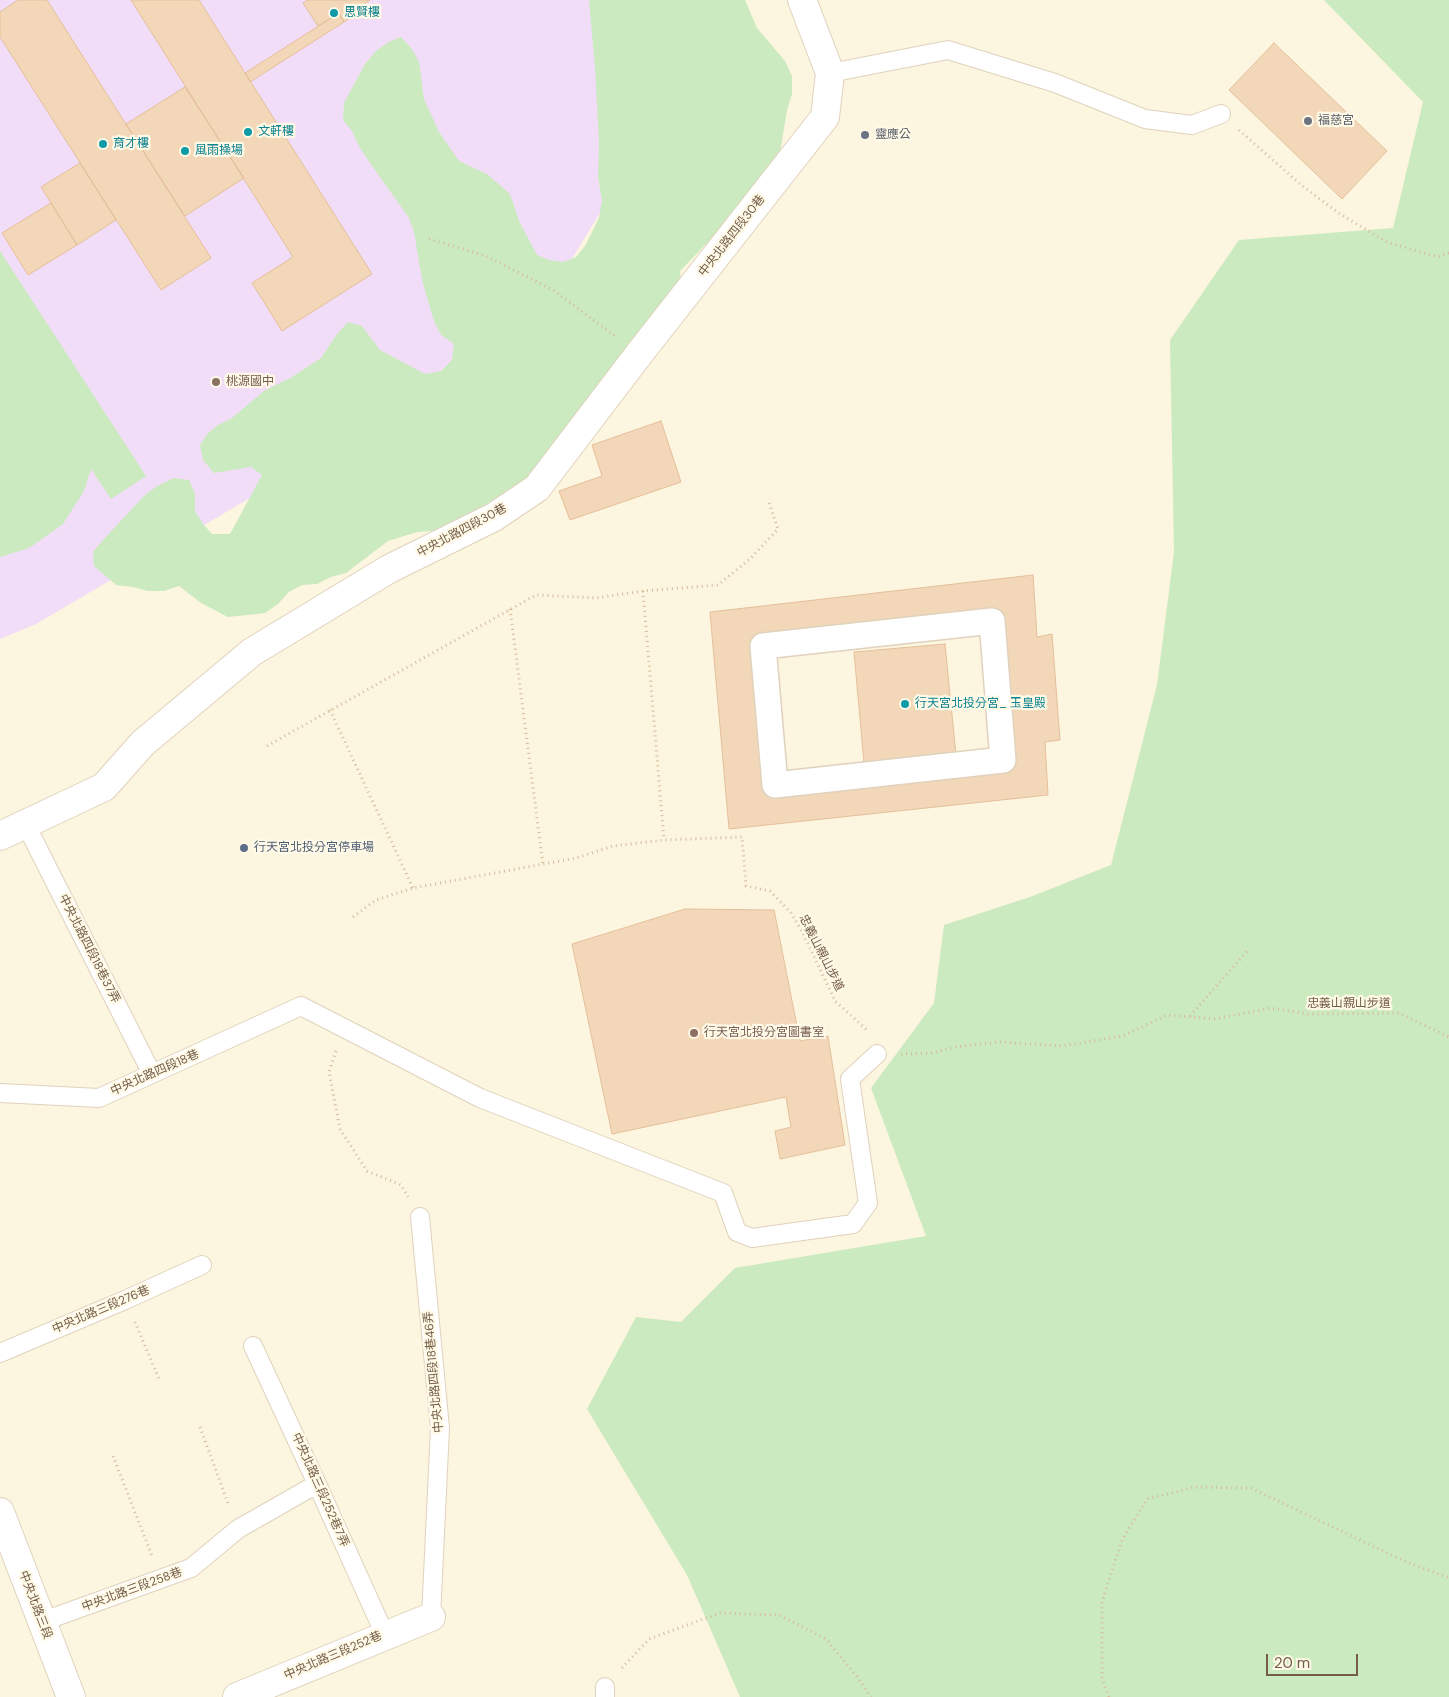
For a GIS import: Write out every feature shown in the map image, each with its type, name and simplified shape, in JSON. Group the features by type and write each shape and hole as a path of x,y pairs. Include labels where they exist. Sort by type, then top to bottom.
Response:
{"street":[{"name":"中央北路四段30巷","path":"0,836 104,786 143,742 252,652 390,569 494,517 537,488 639,354 825,117 830,73 802,0"},
{"path":"992,620 1003,760 775,784 764,646 992,620"},
{"name":"中央北路三段","path":"0,1512 71,1697"},
{"name":"中央北路三段252巷","path":"237,1697 431,1617"}],"lane":[{"path":"830,73 948,50 1055,83 1145,118 1192,125 1221,114"},
{"name":"中央北路四段18巷37弄","path":"25,823 152,1074"},
{"name":"中央北路四段18巷","path":"0,1093 99,1098 302,1006 344,1028"},
{"path":"344,1028 480,1098 724,1193 737,1232 752,1238 853,1224 868,1203 850,1079 877,1054"},
{"name":"中央北路四段18巷46弄","path":"420,1217 440,1428 431,1617"},
{"name":"中央北路三段276巷","path":"0,1353 126,1300 202,1265"},
{"name":"中央北路三段252巷7弄","path":"253,1346 385,1635"},
{"name":"中央北路三段258巷","path":"41,1622 192,1568 238,1529 317,1484"}],"path":[{"path":"1221,114 1300,184 1340,214 1387,242 1438,258 1449,253"},
{"path":"429,239 486,256 553,290 639,354"},
{"path":"267,746 536,595 596,598 643,591 718,584 750,559 778,529 768,500"},
{"path":"643,591 664,840"},
{"path":"510,609 543,864"},
{"path":"330,710 413,888"},
{"name":"忠義山親山步道","path":"353,917 376,900 413,888 576,858 613,846 664,840 742,837 746,886 770,892 791,913 835,1001 872,1034 877,1054 920,1054 956,1047 999,1042 1062,1046 1123,1036 1167,1015 1215,1019 1270,1008 1308,1014 1399,1013 1449,1037"},
{"path":"1190,1016 1248,950"},
{"path":"344,1028 329,1072 340,1129 367,1171 401,1185 420,1217"},
{"path":"126,1300 159,1379"},
{"path":"200,1427 238,1529"},
{"path":"113,1456 162,1580"},
{"path":"1109,1697 1102,1678 1102,1602 1122,1540 1147,1499 1196,1487 1251,1488 1402,1560 1449,1578"},
{"path":"605,1692 649,1639 720,1613 779,1614 826,1639 871,1697"}],"shaded area":[{"name":"桃源國中","path":"0,0 643,0 649,132 553,290 323,455 36,624 0,639"}],"green space":[{"path":"589,0 745,0 757,28 785,61 792,76 792,94 787,110 779,159 741,214 704,246 680,271 682,287 551,451 517,486 449,526 433,531 417,532 388,541 346,573 331,577 317,584 302,585 289,592 278,604 265,613 228,617 201,603 179,586 164,591 148,591 116,585 94,566 93,552 145,495 157,486 174,478 189,480 195,494 195,511 212,534 230,534 262,475 251,467 214,473 203,460 200,445 208,433 232,418 264,391 292,377 321,358 337,334 348,322 362,326 380,350 425,374 441,371 452,360 454,344 441,335 434,321 423,284 414,232 409,218 370,163 352,131 343,120 344,103 365,64 376,51 389,42 401,37 412,49 419,62 424,99 439,132 459,161 487,174 510,194 520,223 537,255 549,260 563,262 576,257 585,246 599,218 602,201 598,177 599,142"},
{"path":"1324,0 1449,0 1449,1697 740,1697 687,1575 587,1409 636,1317 681,1322 735,1268 926,1236 871,1088 934,1003 944,925 1030,897 1111,865 1157,685 1174,552 1170,340 1239,240 1393,228 1423,102"},
{"path":"0,251 146,476 111,499 91,469 84,491 63,524 29,548 0,557"}],"building":[{"name":"育才樓","path":"18,0 47,0 211,258 161,290 0,37 0,12"},
{"name":"文軒樓","path":"131,0 199,0 372,274 282,331 252,283 293,257"},
{"name":"思賢樓","path":"308,0 370,0 357,9 359,12 344,22 339,13 318,26 303,3"},
{"path":"339,13 344,22 250,82 245,73"},
{"name":"福慈宮","path":"1274,43 1387,151 1342,199 1229,90"},
{"name":"風雨操場","path":"185,87 244,178 185,216 126,124"},
{"path":"80,163 116,220 77,245 41,187"},
{"path":"51,203 77,245 28,275 2,233"},
{"path":"661,421 681,482 570,520 559,491 602,476 592,445"},
{"path":"1033,575 1037,637 1052,634 1060,740 1045,742 1048,795 729,829 710,612","holes":["992,621 1003,760 775,785 763,646"]},
{"name":"行天宮北投分宮_ 玉皇殿","path":"945,644 956,755 864,763 854,652"},
{"name":"行天宮北投分宮圖書室","path":"685,909 774,910 800,1041 828,1036 845,1145 780,1159 775,1131 791,1127 786,1097 612,1134 572,944"}],"place":[{"name":"思賢樓","path":"334,13"},
{"name":"福慈宮","path":"1308,121"},
{"name":"文軒樓","path":"248,132"},
{"name":"靈應公","path":"865,135"},
{"name":"育才樓","path":"103,144"},
{"name":"風雨操場","path":"185,151"},
{"name":"桃源國中","path":"216,382"},
{"name":"行天宮北投分宮_ 玉皇殿","path":"905,704"},
{"name":"行天宮北投分宮停車場","path":"244,848"},
{"name":"行天宮北投分宮圖書室","path":"694,1033"}]}
